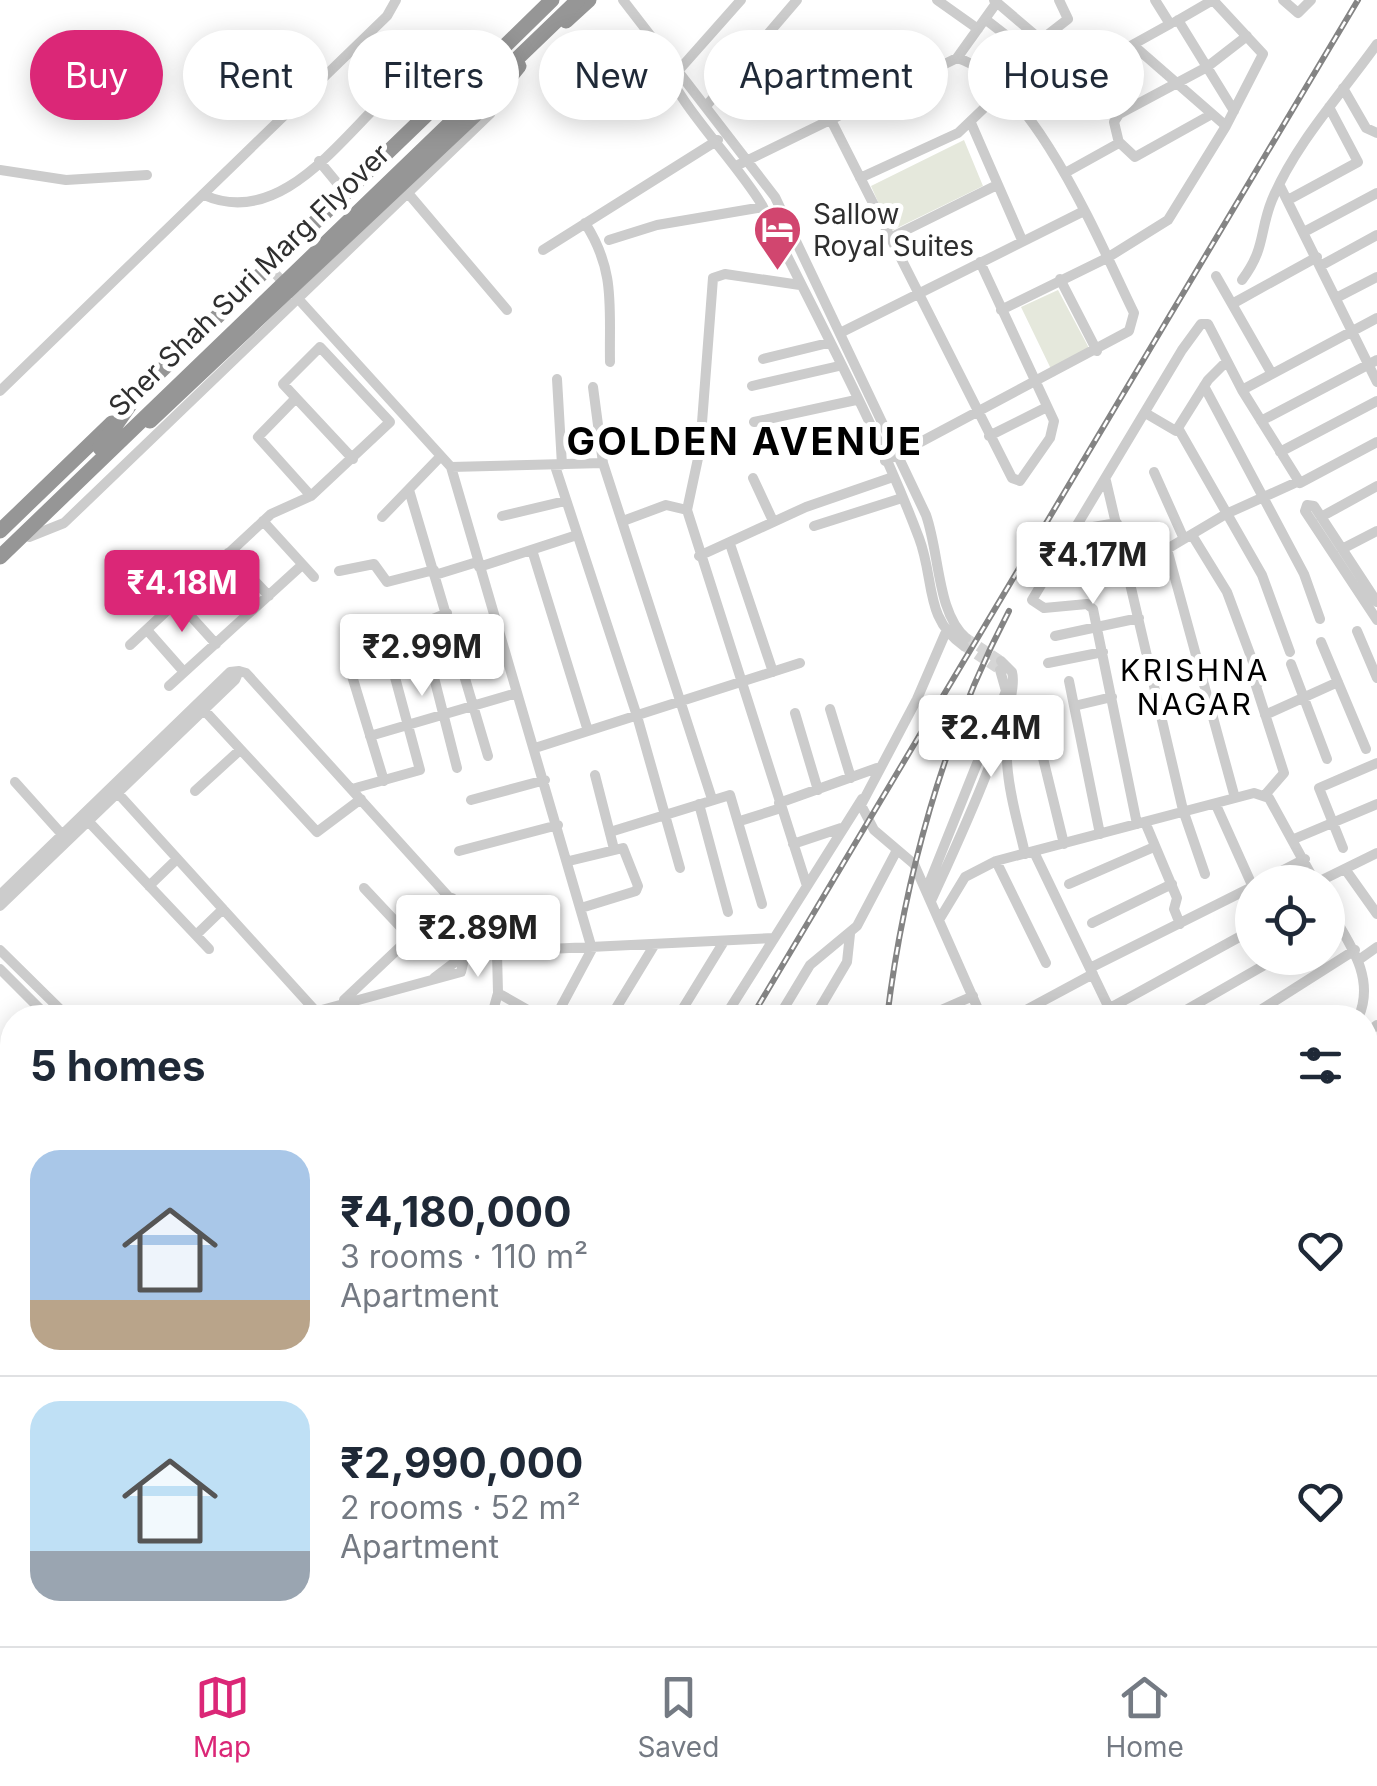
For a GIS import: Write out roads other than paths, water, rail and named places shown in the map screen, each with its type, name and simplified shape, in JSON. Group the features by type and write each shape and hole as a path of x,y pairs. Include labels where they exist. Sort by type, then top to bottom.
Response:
{"highway":[{"path":"519,32 552,0"},
{"name":"Sher Shah Suri Marg Flyover","path":"0,557 103,451 565,0"},
{"name":"Sher Shah Suri Marg Flyover","path":"0,546 578,0"},
{"path":"519,66 589,0"},
{"path":"103,451 151,380 421,120"},
{"path":"0,531 428,120"},
{"path":"0,565 292,292 465,120"},
{"path":"103,451 170,408 471,120"}],"street":[{"path":"0,391 387,16 396,0"},
{"path":"623,0 643,30"},
{"path":"684,64 742,0"},
{"path":"771,30 797,0"},
{"path":"937,0 991,30"},
{"path":"1054,30 1068,19 1058,0"},
{"path":"1155,0 1208,67 1234,111"},
{"path":"1001,310 1107,258 1168,220 1226,126 1263,54 1213,0 1144,40"},
{"path":"1283,0 1298,13 1311,0"},
{"path":"743,162 957,58 995,1 1029,30"},
{"path":"1212,114 1133,158 1120,142 1114,122 1119,114 1208,67 1247,36"},
{"path":"1242,280 1259,256 1271,203 1280,186 1330,106 1377,44"},
{"path":"1144,56 1226,126"},
{"path":"957,58 968,63"},
{"path":"1365,61 1377,65"},
{"path":"684,78 704,101"},
{"path":"1343,88 1366,128 1377,133"},
{"path":"684,96 718,140 775,198 899,454 938,549 949,630 917,699 862,799 732,1005"},
{"path":"1288,200 1358,162 1330,106"},
{"path":"204,194 238,203 268,199 320,161 363,120"},
{"path":"292,292 484,120"},
{"path":"717,120 743,162 902,498 927,562 934,612 965,642"},
{"path":"860,178 975,120"},
{"path":"885,461 1122,338 1134,319 1065,172 1033,120"},
{"path":"832,122 977,414 1012,478 1020,482 1054,431 1048,407 980,262"},
{"path":"971,124 1022,240"},
{"path":"542,250 718,140"},
{"path":"1065,172 1120,142"},
{"path":"320,161 348,197"},
{"path":"0,170 66,180 147,175"},
{"path":"890,238 996,185"},
{"path":"1280,186 1352,332 1372,362 1377,382"},
{"path":"407,192 507,310"},
{"path":"1304,232 1377,194"},
{"path":"609,240 668,222 762,207"},
{"path":"840,333 1082,212"},
{"path":"585,223 608,268 610,362"},
{"path":"1232,304 1377,235"},
{"path":"797,280 808,268"},
{"path":"272,270 451,467 592,950 562,1005"},
{"path":"797,280 725,274 713,278 700,449 687,510 806,883"},
{"path":"1216,276 1272,374"},
{"path":"1338,297 1377,276"},
{"path":"1060,279 1096,351"},
{"path":"1242,390 1377,318"},
{"path":"1180,924 1172,884 1141,823 1090,604 1051,608 1032,604 1182,350 1204,322 1298,482"},
{"path":"763,358 828,343"},
{"path":"352,458 295,399 284,378 322,346 390,422"},
{"path":"1146,414 1174,431 1204,386 1227,361"},
{"path":"1261,422 1372,362"},
{"path":"752,386 839,366"},
{"path":"557,378 559,465 565,501 637,716 680,868"},
{"path":"1204,386 1304,574 1320,619"},
{"path":"593,387 603,463 684,702 712,799"},
{"path":"295,399 258,437 312,496"},
{"path":"754,422 856,400"},
{"path":"1280,452 1377,401"},
{"path":"989,436 1048,407"},
{"path":"130,644 263,521 276,510 294,507 312,496 400,413"},
{"path":"1178,428 1262,575 1327,759"},
{"path":"1235,798 1167,551 1226,514 1298,482 1306,484 1377,442"},
{"path":"382,516 440,457"},
{"path":"451,467 603,463"},
{"path":"939,920 966,877 996,861 1183,810 1265,794 1284,773 1256,685 1260,678 1227,592 1188,537 1154,472"},
{"path":"753,478 773,521"},
{"path":"699,556 773,521 893,478"},
{"path":"1106,481 1183,810 1204,874"},
{"path":"1321,517 1377,486"},
{"path":"408,490 488,756"},
{"path":"814,526 902,498"},
{"path":"502,516 565,501"},
{"path":"623,521 666,505 687,510"},
{"path":"1377,602 1314,506 1305,507 1377,620"},
{"path":"263,521 314,577"},
{"path":"1075,530 1116,523"},
{"path":"1342,549 1377,530"},
{"path":"339,571 374,564 388,582 478,564 577,536"},
{"path":"730,544 773,672"},
{"path":"532,550 588,730"},
{"path":"228,553 269,596"},
{"path":"1044,580 1126,561"},
{"path":"169,686 302,565"},
{"path":"1364,582 1377,576"},
{"path":"177,600 216,644"},
{"path":"413,626 447,613"},
{"path":"1055,636 1139,618"},
{"path":"147,630 184,672"},
{"path":"1357,631 1377,678"},
{"path":"1320,642 1366,749"},
{"path":"352,789 420,770 386,644"},
{"path":"428,650 457,768"},
{"path":"1048,663 1102,652"},
{"path":"534,748 800,663"},
{"path":"349,666 384,781"},
{"path":"928,897 1006,691 1000,666"},
{"path":"149,756 204,710 235,680 239,671"},
{"path":"0,906 230,672 239,671 246,673 452,898 466,916 467,953"},
{"path":"1069,681 1100,834"},
{"path":"1265,714 1338,682"},
{"path":"370,736 517,693"},
{"path":"1074,706 1112,697"},
{"path":"1064,844 1030,705 1021,710 1004,750 1029,853 1108,1005"},
{"path":"830,709 852,778"},
{"path":"204,710 317,832 361,799"},
{"path":"795,713 818,790"},
{"path":"195,791 240,750"},
{"path":"1343,848 1319,788 1377,763"},
{"path":"740,821 878,768"},
{"path":"595,775 614,849"},
{"path":"471,800 545,780"},
{"path":"16,782 65,838"},
{"path":"0,895 88,821 114,789"},
{"path":"114,789 312,1005"},
{"path":"1265,794 1308,865"},
{"path":"610,832 732,796 762,904"},
{"path":"862,799 868,822 914,864 977,1005"},
{"path":"699,804 728,912"},
{"path":"1294,840 1377,804"},
{"path":"1216,805 1243,865"},
{"path":"88,821 209,949"},
{"path":"459,851 558,825"},
{"path":"793,844 842,828"},
{"path":"1069,884 1154,847"},
{"path":"568,861 625,849 638,890 581,908"},
{"path":"786,1005 810,965 850,934 897,850"},
{"path":"1377,853 1345,869 1377,914"},
{"path":"149,886 178,859"},
{"path":"1295,865 1305,860"},
{"path":"996,861 1046,963"},
{"path":"1092,924 1172,884"},
{"path":"364,888 409,936"},
{"path":"1033,1005 1235,895"},
{"path":"341,1003 452,898"},
{"path":"196,935 223,909"},
{"path":"822,1005 847,962 850,934"},
{"path":"1345,934 1358,954 1366,995 1363,1005"},
{"path":"337,1005 430,981 455,958 467,953 592,950 774,938"},
{"path":"1114,1005 1235,939"},
{"path":"685,1005 723,943"},
{"path":"618,1005 655,944"},
{"path":"1270,1005 1377,947"},
{"path":"0,950 56,1005"},
{"path":"495,1005 497,953"},
{"path":"0,970 36,1005"},
{"path":"1195,1005 1247,975"},
{"path":"498,993 519,1005"},
{"path":"953,1005 973,996"}],"tunnel":[{"path":"966,638 1001,661"},
{"path":"964,646 1000,670"}],"railway":[{"path":"759,1005 1358,0"},
{"path":"889,1005 904,913 930,809 965,707 1009,611"}],"place":[{"name":"Sallow Royal Suites","path":"778,272"}],"district":[{"name":"GOLDEN AVENUE","path":"745,442"},
{"name":"KRISHNA NAGAR","path":"1195,688"}]}
